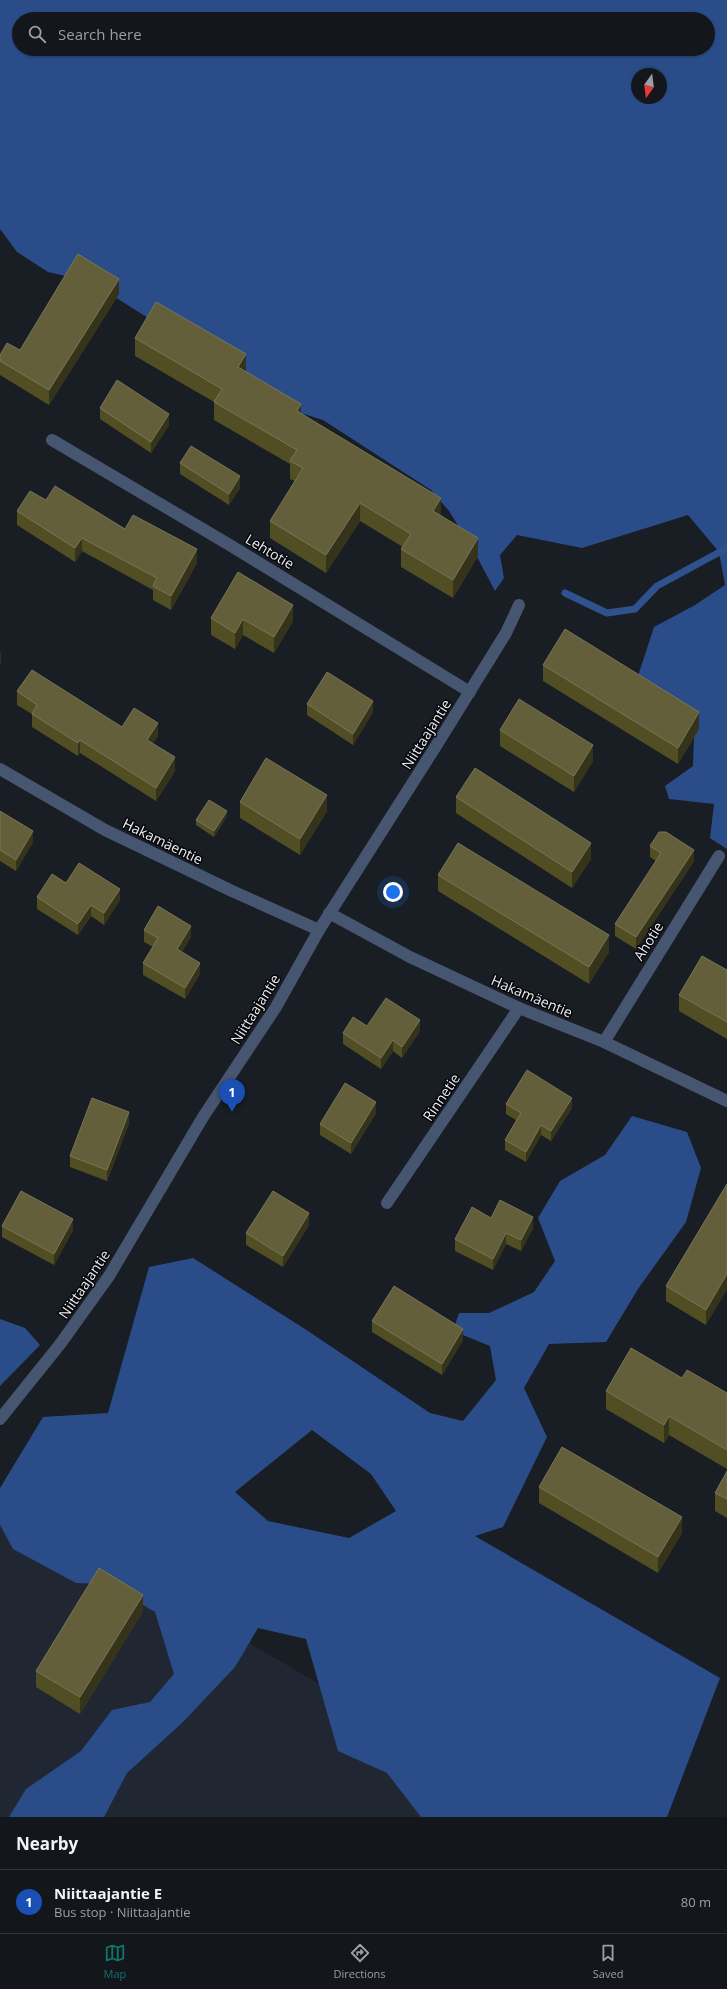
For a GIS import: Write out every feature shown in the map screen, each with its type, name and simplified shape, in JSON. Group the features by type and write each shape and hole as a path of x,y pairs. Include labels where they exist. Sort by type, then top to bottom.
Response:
{"street":[{"name":"Lehtotie","path":"52,440 228,544 470,692"},
{"name":"Niittaajantie","path":"0,1419 61,1343 109,1276 203,1117 276,1007 329,913 470,692 506,633 519,605"},
{"name":"Hakamäentie","path":"0,769 105,830 232,891 319,930"},
{"name":"Ahotie","path":"604,1042 719,856"},
{"name":"Hakamäentie","path":"329,913 410,957 519,1008 604,1042 727,1101"},
{"name":"Rinnetie","path":"387,1203 519,1008"}],"shaded area":[{"path":"0,0 727,0 727,849 710,838 714,804 669,799 665,786 693,766 694,737 666,712 638,676 654,627 695,605 725,585 719,552 688,515 582,548 517,535 500,555 504,578 495,591 474,551 449,511 431,490 323,420 278,406 218,362 91,282 48,272 17,252 0,229"},
{"path":"632,1116 687,1132 701,1168 686,1222 638,1289 606,1342 549,1344 524,1388 547,1437 503,1527 475,1536 720,1678 667,1817 421,1817 387,1773 338,1751 306,1639 258,1628 235,1667 183,1722 127,1773 104,1817 9,1817 26,1789 81,1751 112,1710 150,1702 174,1674 155,1612 108,1584 76,1583 13,1549 0,1525 0,1488 43,1417 108,1413 149,1267 193,1258 305,1329 430,1413 463,1421 496,1380 490,1346 453,1331 459,1313 489,1313 534,1292 555,1261 538,1218 560,1181 605,1155","holes":["312,1430 371,1474 396,1511 349,1538 268,1521 235,1492"]},
{"path":"0,1319 25,1328 40,1345 0,1386"},
{"path":"0,1512 164,1593 473,1774 494,1817 0,1817"}],"building":[{"path":"78,254 119,279 49,390 0,361 0,355 7,343 20,350"},
{"path":"156,302 246,354 238,367 301,404 297,411 441,498 433,511 478,538 453,580 401,549 411,534 360,503 326,555 270,521 303,468 290,461 297,450 214,402 222,389 135,338"},
{"path":"117,380 169,414 151,442 100,408"},
{"path":"191,446 240,476 229,494 180,463"},
{"path":"55,486 125,529 133,515 197,549 171,596 153,586 157,578 82,538 75,548 17,511 30,491 46,500"},
{"path":"238,572 293,605 274,637 243,619 235,633 211,618"},
{"path":"565,629 699,712 678,748 543,665"},
{"path":"32,670 122,727 134,708 158,723 147,740 175,757 156,788 80,740 78,743 32,714 37,705 17,691"},
{"path":"327,672 373,701 353,734 307,704"},
{"path":"519,699 593,745 574,776 500,730"},
{"path":"266,758 327,795 300,839 240,802"},
{"path":"475,768 591,843 572,872 456,797"},
{"path":"209,800 227,811 214,831 196,820"},
{"path":"0,811 33,831 16,860 0,850"},
{"path":"659,832 666,832 694,850 636,937 615,924 661,853 650,846"},
{"path":"458,843 609,935 589,967 438,875"},
{"path":"79,863 120,889 104,913 91,905 78,924 37,897 52,874 66,883"},
{"path":"158,906 191,926 177,949 200,963 185,988 143,963 158,938 144,930"},
{"path":"702,956 727,970 727,1022 679,995"},
{"path":"386,998 420,1020 402,1047 393,1040 381,1058 343,1033 353,1017 367,1026"},
{"path":"527,1070 572,1098 551,1131 541,1125 526,1152 505,1140 521,1113 506,1104"},
{"path":"345,1083 376,1102 351,1143 320,1124"},
{"path":"92,1098 129,1112 107,1170 70,1156"},
{"path":"727,1184 727,1274 706,1310 666,1286"},
{"path":"21,1191 73,1219 54,1254 2,1226"},
{"path":"273,1191 309,1213 283,1256 246,1233"},
{"path":"500,1200 533,1217 521,1240 506,1233 493,1259 455,1239 472,1207 491,1218"},
{"path":"394,1286 463,1329 442,1364 372,1321"},
{"path":"631,1348 682,1378 687,1370 727,1393 727,1450 669,1416 664,1425 606,1391"},
{"path":"562,1447 682,1517 658,1557 539,1487"},
{"path":"727,1471 727,1499 715,1493"},
{"path":"99,1568 143,1595 80,1697 36,1671"}],"waterway":[{"path":"565,593 607,613 635,609 657,586 727,548"}],"place":[{"name":"Niittaajantie E","path":"232,1112"}]}
